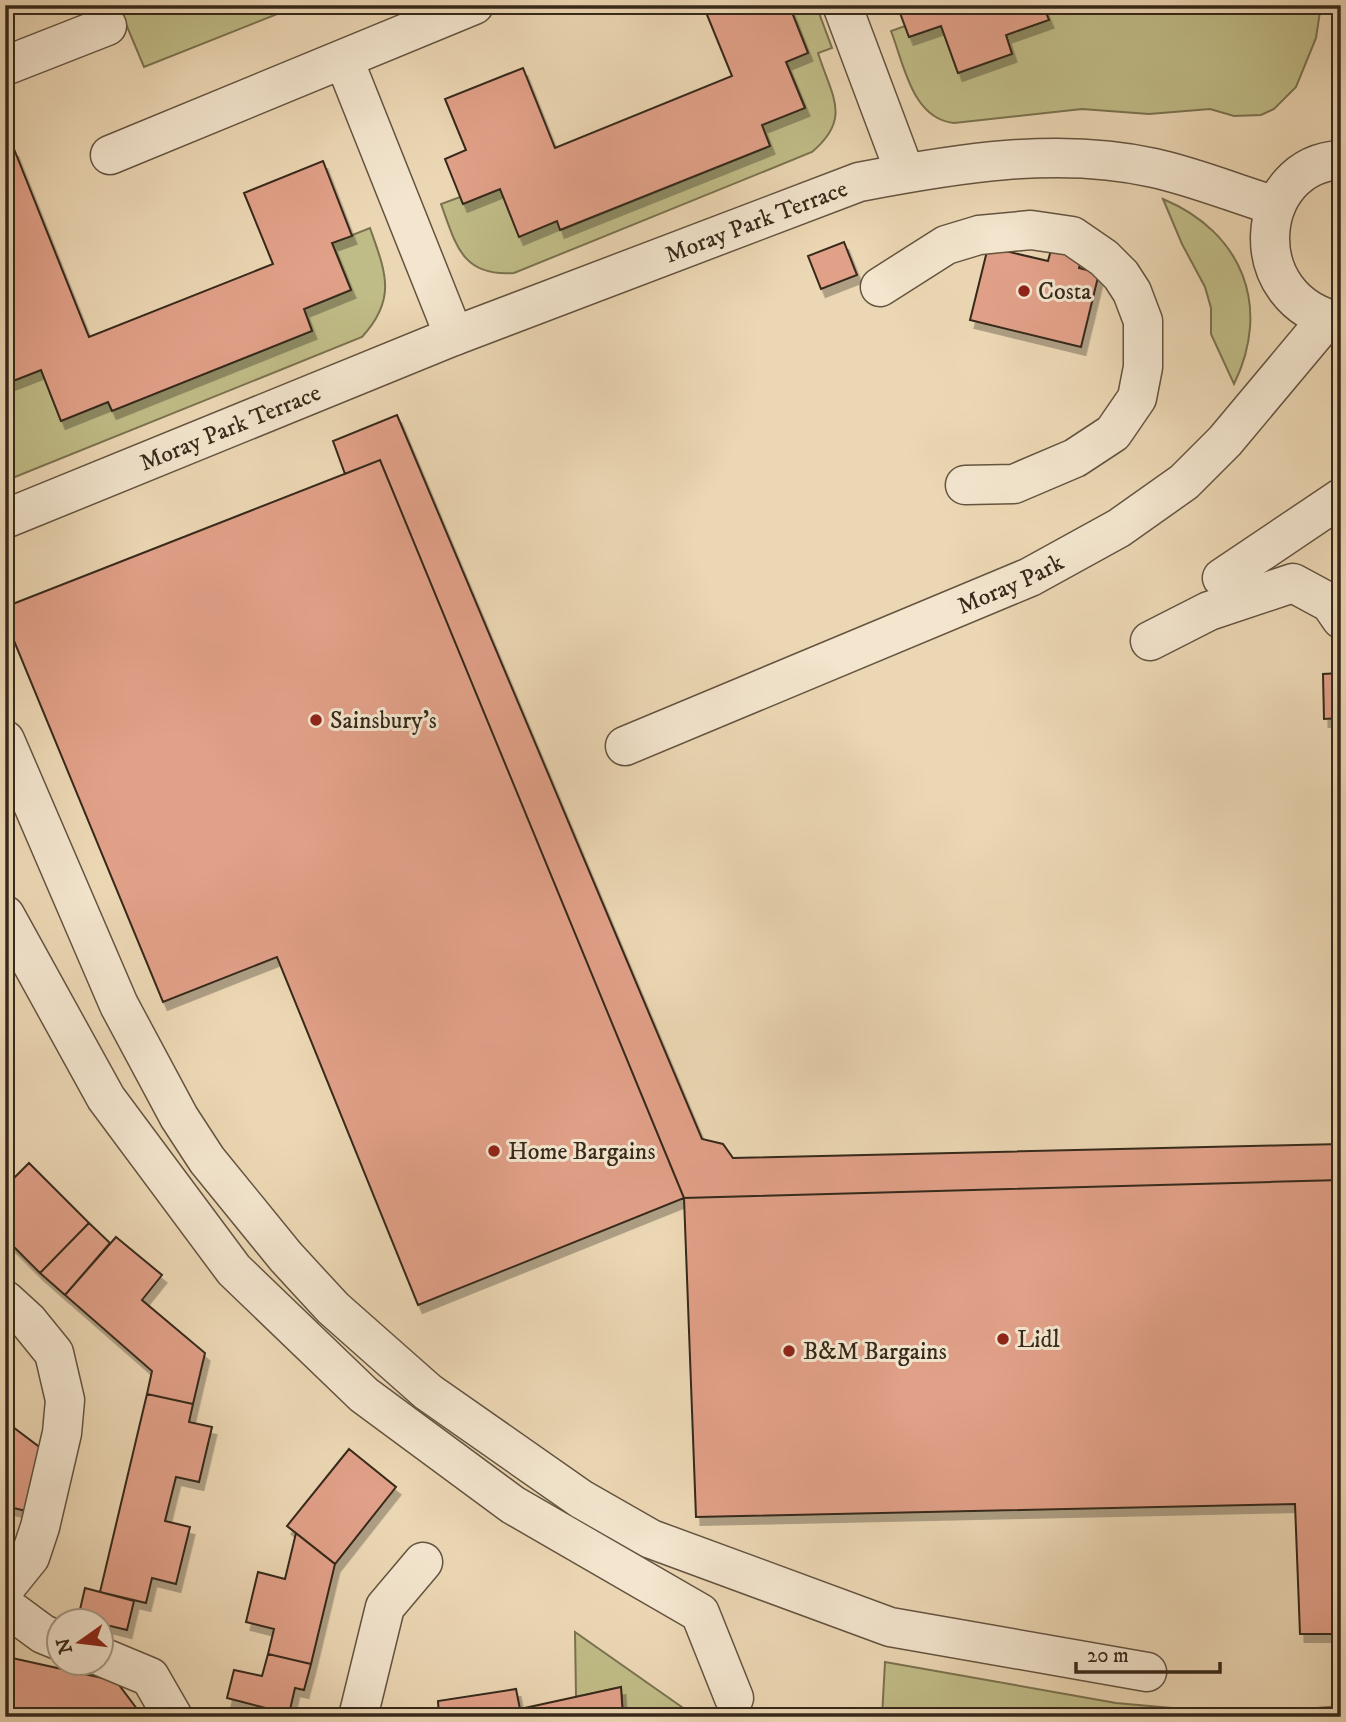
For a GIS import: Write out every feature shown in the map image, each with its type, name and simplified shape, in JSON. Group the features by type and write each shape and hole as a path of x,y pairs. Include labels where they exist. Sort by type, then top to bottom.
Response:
{"street":[{"path":"110,155 474,5"},
{"path":"842,5 905,173"},
{"path":"5,66 107,26"},
{"path":"344,60 454,336"},
{"name":"Moray Park Terrace","path":"5,519 454,336 859,182 905,173 1037,158 1094,158 1154,168 1276,206"},
{"path":"1334,321 1301,306 1283,286 1271,261 1269,233 1276,206 1290,185 1311,169 1341,160"},
{"path":"880,287 946,245 979,235 1031,230 1072,236 1104,258 1121,275 1132,292 1143,321 1143,367 1137,398 1113,433 1075,458 1014,484 965,485"},
{"name":"Moray Park","path":"625,746 1064,560 1119,528 1173,490 1225,441 1334,321"},
{"path":"1222,578 1341,498"},
{"path":"1150,641 1209,611 1293,583 1330,603 1341,620"},
{"path":"5,740 119,1005 179,1117 207,1160 286,1257 333,1308 428,1392 581,1499 651,1539 890,1627 1147,1672"},
{"path":"5,915 106,1098 234,1270 364,1395 385,1411 513,1505 700,1613 734,1698"},
{"path":"5,1300 28,1321 54,1353 65,1400 62,1433 40,1527 30,1557 5,1588"},
{"path":"358,1717 384,1607 422,1562"},
{"path":"5,1606 46,1635"},
{"path":"116,1663 150,1677 173,1717"}],"shaded area":[{"path":"118,5 300,5 144,67"},
{"path":"789,5 816,5 832,48 818,53 833,95 835,117 832,128 812,152 514,273 483,270 472,264 464,255 451,233 441,204 460,197 463,204 500,189 519,236 557,221 561,230 770,146 762,125 805,107 786,62 808,52"},
{"path":"1043,5 1321,5 1316,38 1296,87 1274,109 1261,115 1234,116 1210,109 1149,114 1082,109 954,123 928,112 912,88 891,31 905,26 909,37 941,26 958,73 1012,54 1006,35 1048,20"},
{"path":"1163,199 1190,213 1213,231 1230,251 1242,275 1249,300 1250,327 1245,355 1234,384 1211,334 1211,308 1205,287 1182,244"},
{"path":"370,228 384,272 385,285 380,310 362,337 5,481 5,376 8,383 41,370 61,421 108,402 112,410 312,331 304,309 351,290 332,243"},
{"path":"575,1632 696,1717 623,1717 621,1687 576,1697"},
{"path":"885,1662 1116,1703 1240,1714 1341,1706 1341,1717 882,1717"}],"building":[{"path":"703,5 789,5 808,53 786,62 805,108 762,125 770,146 560,230 557,221 519,237 500,189 463,204 445,159 466,150 445,99 523,68 555,148 732,76"},
{"path":"897,5 1043,5 1049,20 1006,35 1012,54 958,73 941,26 909,37"},
{"path":"14,149 89,337 273,264 244,193 323,161 352,236 332,243 351,290 304,309 312,331 112,411 108,402 61,421 41,370 8,383 5,376 5,152"},
{"path":"844,242 857,275 821,289 808,256"},
{"path":"988,247 1048,261 1051,250 1082,257 1079,268 1099,273 1081,347 970,320"},
{"path":"397,415 702,1139 723,1144 733,1158 1341,1144 1341,1180 684,1198 380,460 345,474 333,441"},
{"path":"380,460 684,1198 418,1305 277,957 163,1002 5,619 5,607"},
{"path":"1341,673 1341,718 1324,719 1323,674"},
{"path":"29,1163 89,1223 40,1273 5,1238 5,1187"},
{"path":"1341,1180 1341,1634 1300,1634 1295,1504 696,1517 684,1198"},
{"path":"89,1223 110,1243 65,1295 40,1273"},
{"path":"116,1237 162,1275 142,1300 205,1353 193,1404 147,1394 152,1371 65,1295"},
{"path":"147,1394 193,1404 189,1422 212,1427 199,1482 176,1477 165,1521 190,1527 176,1584 152,1578 146,1603 100,1592"},
{"path":"5,1421 42,1449 26,1511 5,1506"},
{"path":"349,1449 396,1487 335,1564 287,1526"},
{"path":"296,1533 335,1564 311,1664 268,1654 274,1629 246,1622 258,1572 285,1579"},
{"path":"85,1588 134,1601 127,1630 116,1627 116,1606 81,1606"},
{"path":"268,1654 311,1664 304,1690 295,1688 289,1714 227,1698 234,1670 262,1676"},
{"path":"12,1658 46,1666 46,1676 93,1676 116,1681 143,1717 5,1717 5,1688"},
{"path":"621,1687 623,1717 439,1717 438,1701 516,1689 520,1709"}],"place":[{"name":"Costa","path":"1024,291"},
{"name":"Sainsbury's","path":"316,720"},
{"name":"Home Bargains","path":"494,1151"},
{"name":"Lidl","path":"1003,1339"},
{"name":"B&M Bargains","path":"789,1351"}]}
